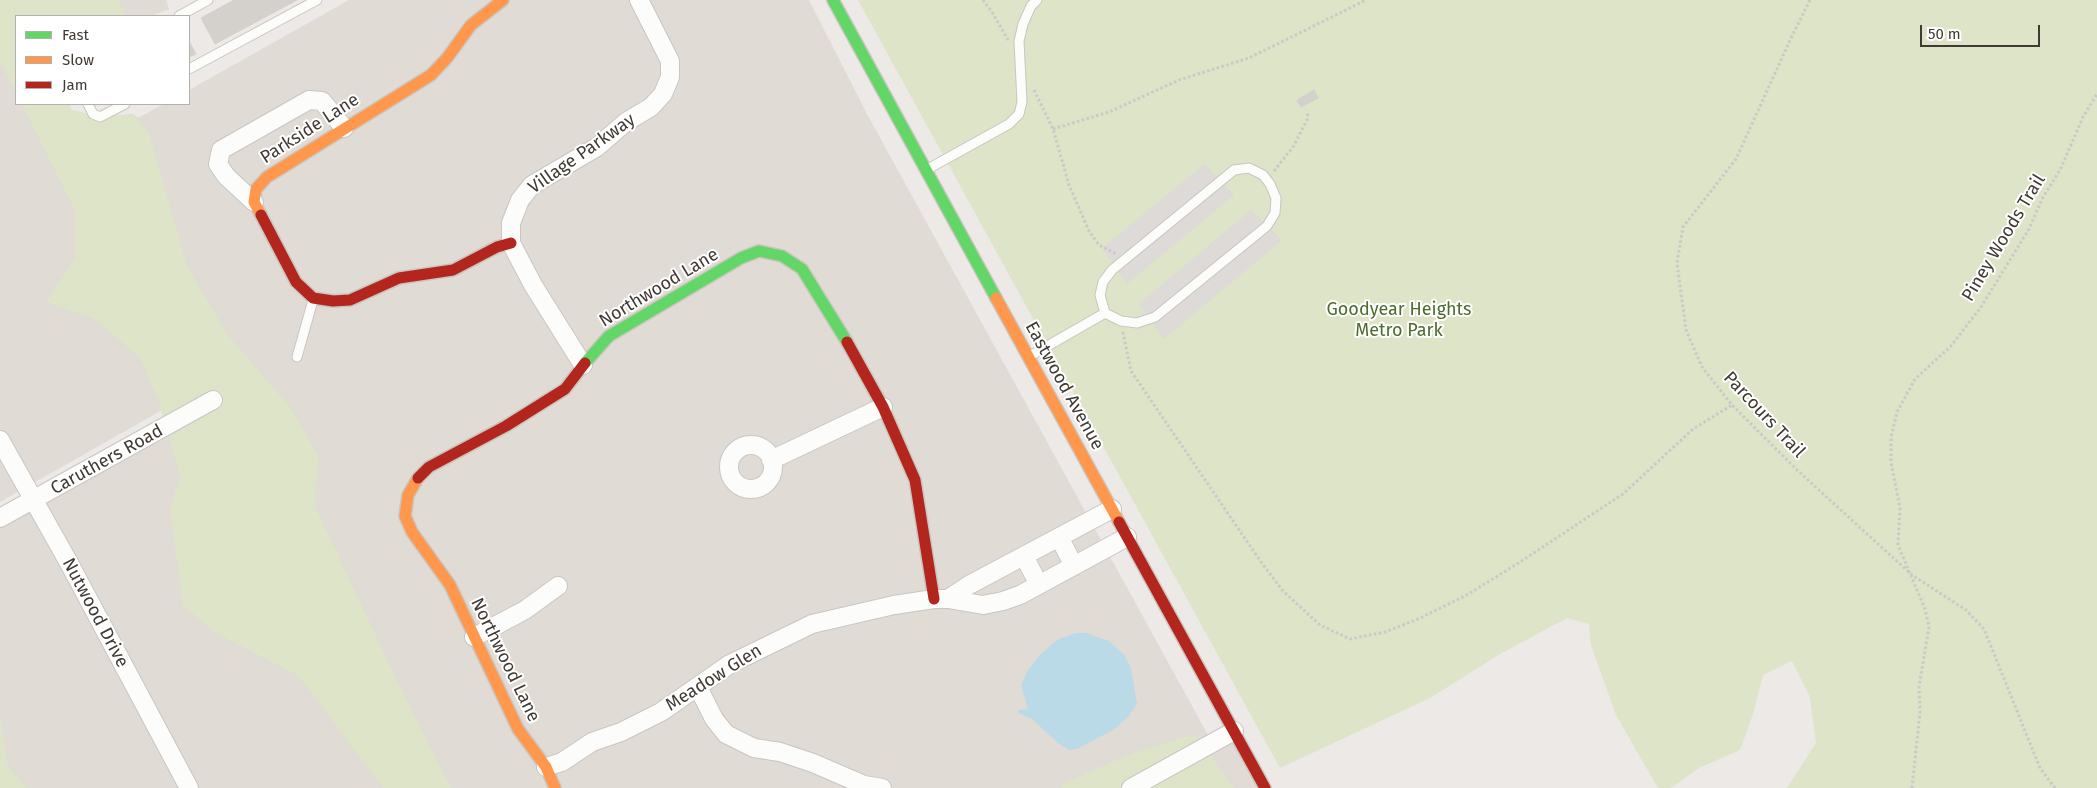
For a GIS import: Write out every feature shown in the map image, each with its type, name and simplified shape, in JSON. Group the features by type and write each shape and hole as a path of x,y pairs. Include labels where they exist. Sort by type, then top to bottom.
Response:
{"street":[{"name":"Parkside Lane","path":"254,202 256,189 266,177 430,75 447,58 471,25 503,0"},
{"name":"Village Parkway","path":"583,365 533,285 509,234 513,212 525,192 532,185 597,147 626,122 651,106 663,94 670,77 670,60 639,0"},
{"name":"Eastwood Avenue","path":"833,0 1265,788"},
{"path":"344,128 322,101 309,100 221,150 218,164 226,176 254,202 291,275 313,298 333,301 350,300 399,278 454,270 497,246 512,243"},
{"name":"Northwood Lane","path":"555,788 546,767 518,728 450,585 412,532 405,516 408,496 414,481 429,467 550,400 565,389 583,365 610,336 741,258 759,251 782,256 802,269 882,408 915,480 941,599"},
{"name":"Caruthers Road","path":"0,518 33,502 213,400"},
{"path":"770,460 882,408"},
{"name":"Nutwood Drive","path":"0,440 33,502 69,562 189,788"},
{"name":"Meadow Glen","path":"941,599 1112,509"},
{"path":"1058,537 1074,566"},
{"name":"Meadow Glen","path":"546,767 562,762 592,742 621,732 661,712 730,664 812,624 894,605 941,599 983,605 1020,595 1127,537"},
{"path":"1024,556 1039,585"},
{"path":"474,637 525,610 558,586"},
{"path":"698,686 714,720 726,734 754,748 780,752 813,763 864,785 882,788"},
{"path":"1131,788 1234,731"}],"lane":[{"path":"181,15 208,0"},
{"path":"190,68 317,0"},
{"path":"926,170 1009,124 1018,114 1022,102 1019,42 1023,24 1031,6 1036,0"},
{"path":"88,105 93,114 100,117 123,105"},
{"path":"1249,168 1263,175 1266,179 1276,198 1275,213 1267,226 1155,318 1137,323 1121,321 1105,313 1100,295 1103,282 1112,270 1125,259 1234,170 1249,168"},
{"path":"297,357 313,298"},
{"path":"1028,357 1105,313"}],"path":[{"path":"983,0 992,12 1020,62"},
{"path":"1053,129 1109,112 1178,80 1249,58 1366,0"},
{"name":"Parcours Trail","path":"1810,0 1736,159 1683,227 1677,263 1686,330 1702,367 1732,404 1797,470 1912,575 1966,610 1984,629 2040,768 2055,788"},
{"path":"1033,88 1053,129 1069,185 1089,231 1099,245 1125,259"},
{"name":"Piney Woods Trail","path":"1912,788 1920,712 1919,687 1929,628 1925,609 1898,545 1900,508 1891,462 1890,437 1897,412 1915,379 1951,346 1995,284 2029,229 2042,199 2062,168 2083,117 2097,94"},
{"path":"1266,179 1293,146 1307,120 1308,110"},
{"path":"1121,321 1131,371 1261,562 1283,591 1320,625 1350,639 1385,632 1418,619 1465,596 1623,494 1693,429 1732,404"}],"shaded area":[{"path":"0,0 166,0 169,9 154,15 15,15 15,105 70,105 72,110 100,117 133,114 138,118 162,105 190,105 190,89 349,0 809,0 867,114 1208,735 1230,723 1265,788 0,788 0,518 155,434 208,384 0,502"},
{"path":"1205,164 1234,195 1127,284 1102,248"},
{"path":"1251,210 1282,240 1164,339 1139,304"}],"green space":[{"path":"0,0 118,0 126,15 15,15 15,91 0,62"},
{"name":"Goodyear Heights Metro Park","path":"858,0 2097,0 2097,788 1787,788 1816,743 1810,697 1792,661 1763,675 1753,714 1740,750 1699,768 1671,788 1658,788 1616,715 1591,645 1589,624 1567,618 1500,654 1430,698 1280,768"},
{"path":"22,105 70,105 72,110 100,117 133,114 149,133 187,266 228,335 290,407 319,457 314,504 400,687 451,788 383,788 299,676 216,633 183,606 170,509 180,477 158,400 140,358 96,320 46,302 75,258 75,210"},
{"path":"0,714 8,767 27,788 0,788"},
{"path":"1195,734 1234,788 1061,788 1064,783 1133,753"}],"water":[{"path":"1075,633 1086,633 1109,641 1124,655 1131,668 1137,704 1128,717 1113,730 1077,749 1069,750 1058,743 1032,719 1018,713 1018,710 1028,709 1021,685 1027,672 1040,655 1057,640"}],"building":[{"path":"234,0 297,0 215,44 201,18"},
{"path":"190,43 196,54 190,57"},
{"path":"1314,90 1318,98 1301,107 1297,100"}],"traffic: fast":[{"path":"833,0 996,298"},
{"path":"585,363 609,336 741,258 759,251 782,256 802,269 847,342"}],"traffic: slow":[{"path":"261,215 254,202 256,189 267,177 431,75 447,58 471,25 503,0"},
{"path":"996,298 1119,522"},
{"path":"418,478 408,495 405,516 412,532 450,585 518,729 546,767 555,788"}],"traffic: jam":[{"path":"261,215 296,282 313,298 333,301 350,300 399,278 453,270 497,247 511,243"},
{"path":"847,342 883,407 915,480 934,599"},
{"path":"418,478 429,467 506,426 565,389 585,363"},
{"path":"1119,522 1265,788"}]}
